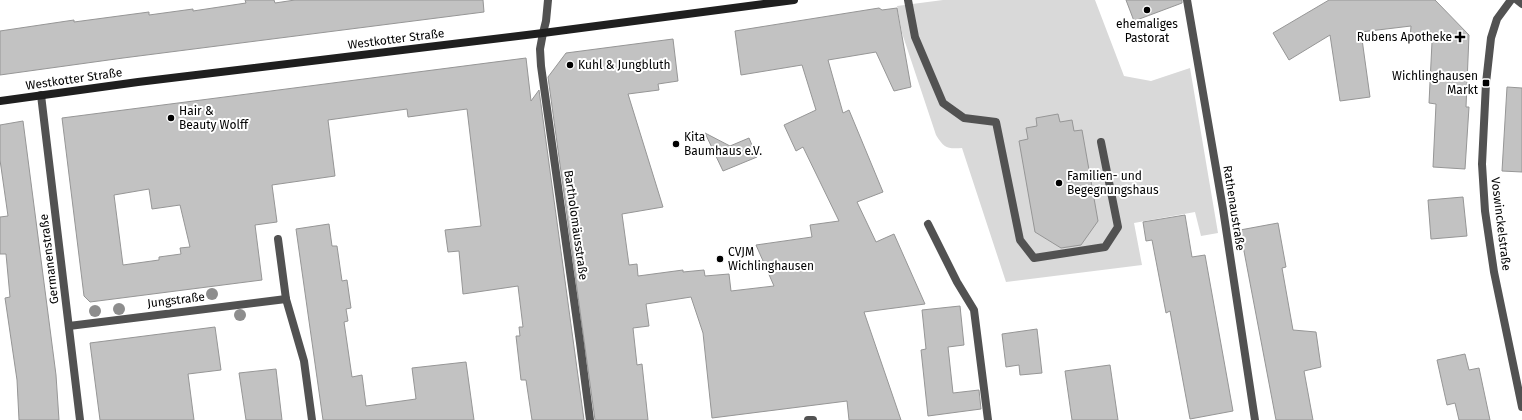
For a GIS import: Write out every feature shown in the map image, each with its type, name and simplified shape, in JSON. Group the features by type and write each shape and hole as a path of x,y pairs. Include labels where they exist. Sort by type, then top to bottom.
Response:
{"main road":[{"name":"Westkotter Straße","path":"0,101 794,0"}],"street":[{"name":"Bartholomäusstraße","path":"548,0 546,21 540,49 541,66 590,420"},
{"path":"908,0 915,37 943,103 964,118 996,122 1020,240 1034,258 1105,247 1118,227 1101,142"},
{"name":"Rathenaustraße","path":"1187,0 1223,209 1255,420"},
{"name":"Voswinckelstraße","path":"1511,0 1497,19 1491,38 1486,83 1482,164 1485,211 1494,272 1522,407"},
{"path":"1517,0 1522,4"},
{"name":"Germanenstraße","path":"41,95 80,420"},
{"path":"928,224 957,282 974,310 988,420"},
{"path":"278,239 286,298 304,360 312,420"},
{"name":"Jungstraße","path":"69,326 286,298"},
{"path":"808,420 813,420"}],"shaded area":[{"path":"943,0 1095,0 1124,76 1151,81 1190,68 1218,233 1201,236 1195,212 1134,223 1142,265 1006,282 962,148 946,147 941,143 936,135 902,33 897,6"}],"building":[{"path":"245,0 274,0 275,3 295,0 483,0 484,12 0,75 0,31 74,20 74,22 149,12 149,15 193,9 193,11 246,3"},
{"name":"ehemaliges Pastorat","path":"1126,0 1182,0 1182,3 1134,21"},
{"path":"1329,0 1435,0 1469,35 1466,107 1469,107 1465,169 1433,167 1436,104 1429,103 1432,42 1410,40 1411,26 1361,32 1370,97 1340,101 1330,35 1289,60 1273,33"},
{"path":"879,8 882,10 897,8 911,87 894,91 876,52 828,60 843,113 849,110 883,192 857,202 876,242 894,234 925,304 864,312 901,420 849,420 847,401 712,418 703,333 691,297 646,304 649,326 633,328 637,365 642,364 648,420 595,420 548,77 566,53 673,39 678,81 658,84 659,90 628,94 663,207 622,214 629,265 637,264 638,276 683,270 683,272 704,270 705,276 729,274 731,291 774,286 756,245 812,237 810,225 839,221 803,147 796,151 784,125 816,110 802,65 741,75 735,31"},
{"path":"526,58 531,101 539,90 584,420 532,420 526,380 521,380 516,336 520,336 519,327 523,327 518,286 463,294 459,251 448,252 445,230 481,226 467,109 408,117 407,109 328,120 335,176 272,185 277,222 255,225 262,280 90,302 84,296 62,118","holes":["149,189 152,209 180,205 190,247 180,248 181,254 159,257 159,260 123,265 114,195"]},
{"path":"1507,87 1522,88 1522,172 1502,171"},
{"name":"Familien- und Begegnungshaus","path":"1058,114 1060,122 1072,120 1074,131 1082,130 1098,221 1081,245 1061,248 1035,232 1019,141 1028,139 1026,128 1037,126 1036,118"},
{"path":"23,121 56,375 59,420 19,420 17,380 5,298 10,297 6,254 0,254 0,217 8,216 0,160 0,125"},
{"path":"705,133 730,146 749,138 757,157 723,171"},
{"path":"1463,197 1467,236 1431,239 1428,200"},
{"path":"1185,215 1192,257 1205,255 1233,411 1190,419 1170,311 1166,313 1152,240 1146,241 1143,222"},
{"path":"1278,223 1286,267 1282,268 1293,330 1316,332 1321,367 1304,371 1313,420 1276,420 1240,230"},
{"path":"329,224 332,246 337,246 342,281 347,280 351,308 346,309 348,321 344,322 352,377 362,375 366,406 416,399 412,368 466,362 474,420 323,420 296,229"},
{"path":"960,306 964,345 948,347 953,393 979,390 981,409 928,416 921,350 926,349 922,310"},
{"path":"215,327 221,370 188,374 194,420 100,420 90,343"},
{"path":"1037,329 1042,373 1020,375 1019,365 1006,367 1002,334"},
{"path":"1465,354 1469,370 1479,368 1490,420 1459,420 1455,403 1447,405 1437,360"},
{"path":"1110,365 1118,420 1072,420 1065,371"},
{"path":"276,369 282,420 246,420 239,373"}],"place":[{"name":"ehemaliges Pastorat","path":"1147,10"},
{"name":"Rubens Apotheke","path":"1460,37"},
{"name":"Kuhl & Jungbluth","path":"570,65"},
{"name":"Wichlinghausen Markt","path":"1486,83"},
{"name":"Hair & Beauty Wolff","path":"171,118"},
{"name":"Kita Baumhaus e.V.","path":"676,144"},
{"name":"Familien- und Begegnungshaus","path":"1059,183"},
{"name":"CVJM Wichlinghausen","path":"720,259"}]}
